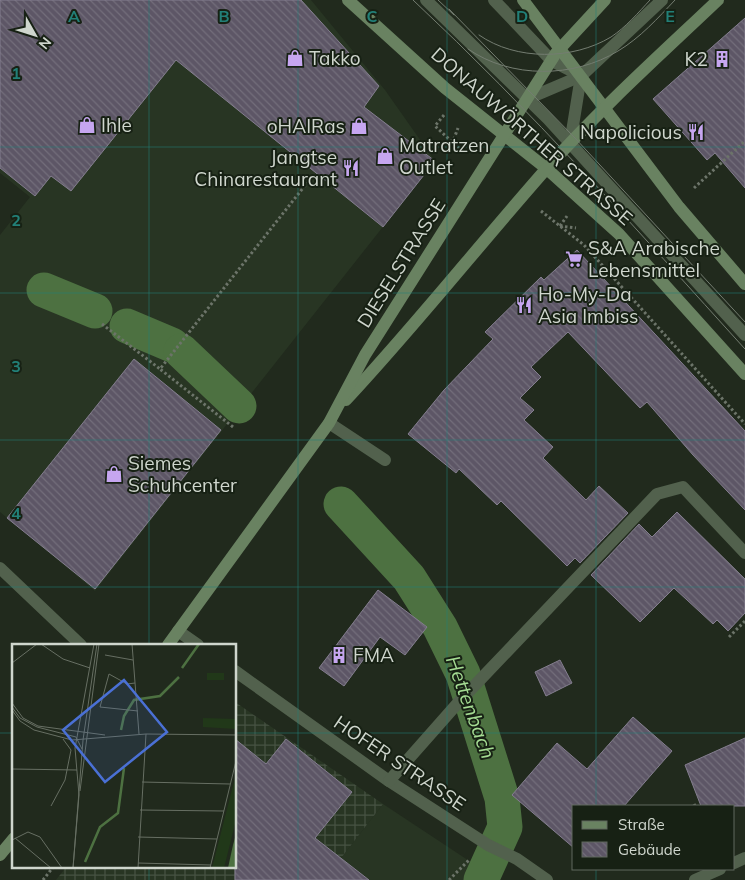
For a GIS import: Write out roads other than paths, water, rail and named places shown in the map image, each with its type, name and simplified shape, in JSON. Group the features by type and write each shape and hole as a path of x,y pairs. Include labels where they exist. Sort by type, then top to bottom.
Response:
{"main road":[{"name":"DONAUWÖRTHER STRASSE","path":"348,0 445,88 547,168 620,234 745,374"},
{"path":"523,0 679,207 745,284"},
{"name":"DIESELSTRASSE","path":"331,418 365,355 560,48 605,0"},
{"name":"DIESELSTRASSE","path":"169,644 331,418 406,336 547,168 604,107 718,0"},
{"path":"0,855 12,840"}],"street":[{"path":"426,0 570,144 745,335"},
{"path":"494,0 552,61 581,76"},
{"path":"527,99 581,76 662,0"},
{"path":"570,144 581,76"},
{"path":"331,418 385,460"},
{"path":"389,781 457,704 657,494 683,487 745,552"},
{"path":"0,568 80,644"},
{"path":"178,631 197,644"},
{"name":"HOFER STRASSE","path":"236,672 389,781 488,845 517,859 548,880"},
{"path":"695,880 718,870"}],"waterway":[{"name":"Hettenbach","path":"44,290 95,311"},
{"name":"Hettenbach","path":"127,326 172,345"},
{"name":"Hettenbach","path":"181,351 239,406"},
{"name":"Hettenbach","path":"341,504 409,578 440,627 463,674 502,798 505,827 481,880"}],"tram line":[{"path":"413,0 541,127 624,215 745,349"},
{"path":"438,0 454,15"},
{"path":"479,35 510,50 527,53 545,54 580,50 596,45 611,37 627,24 650,0"},
{"path":"468,49 485,59 503,66 523,70 563,70 582,66 601,60 626,46 675,0"},
{"path":"449,9 575,138 745,322"}],"place":[{"name":"Takko","path":"295,58"},
{"name":"K2","path":"722,59"},
{"name":"Ihle","path":"87,125"},
{"name":"oHAIRas","path":"359,126"},
{"name":"Napolicious","path":"696,132"},
{"name":"Matratzen Outlet","path":"385,156"},
{"name":"Jangtse Chinarestaurant","path":"351,168"},
{"name":"S&A Arabische Lebensmittel","path":"574,259"},
{"name":"Ho-My-Da Asia Imbiss","path":"524,305"},
{"name":"Siemes Schuhcenter","path":"114,474"},
{"name":"FMA","path":"339,655"}]}
